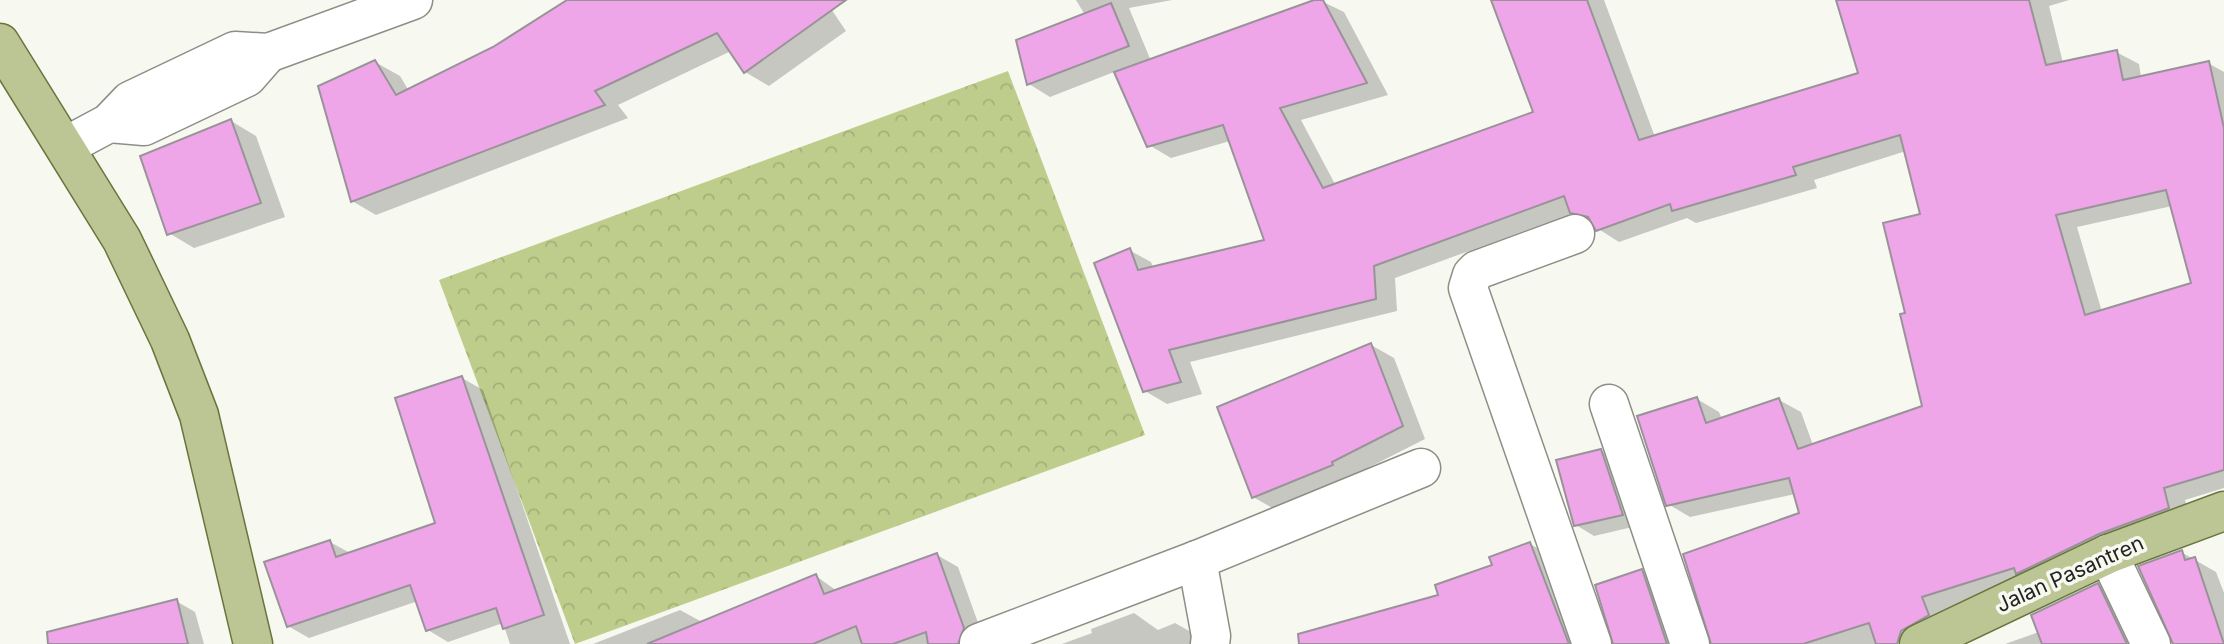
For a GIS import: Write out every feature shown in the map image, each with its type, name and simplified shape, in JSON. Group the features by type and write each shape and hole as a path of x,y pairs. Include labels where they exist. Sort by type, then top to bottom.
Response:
{"main road":[{"path":"0,43 122,240 170,340 198,415 253,644"},
{"name":"Jalan Pasantren","path":"1919,644 2108,554 2224,511"}],"street":[{"path":"66,146 109,123 130,100 202,82 235,51 268,53 413,0"},
{"path":"1575,234 1477,270 1472,275 1468,288 1592,644"},
{"path":"1609,404 1690,644"},
{"path":"979,643 1197,559 1421,468"},
{"path":"2108,554 2151,644"},
{"path":"1197,559 1210,644"}],"green space":[{"path":"1008,71 1145,435 575,644 439,280"}],"building":[{"path":"567,0 846,0 744,73 717,33 595,91 605,105 351,202 318,86 375,60 396,95 493,47"},
{"path":"1314,0 1323,0 1367,83 1280,108 1323,188 1533,112 1491,0 1587,0 1639,140 1858,73 1836,0 2029,0 2046,65 2117,50 2123,80 2209,61 2224,128 2224,470 2164,488 2169,508 2099,534 2016,574 2014,568 1922,597 1929,615 1901,631 1897,644 1876,644 1869,623 1803,644 1711,644 1683,554 1799,513 1789,478 1666,506 1637,416 1697,397 1706,423 1779,398 1798,449 1922,406 1900,314 1905,313 1883,223 1920,214 1900,135 1793,167 1796,175 1672,211 1670,204 1596,231 1588,217 1570,213 1564,196 1374,266 1376,299 1169,350 1181,382 1143,392 1094,263 1130,248 1138,270 1264,240 1223,125 1147,147 1114,72","holes":["2166,190 2191,283 2085,315 2056,215"]},
{"path":"1111,3 1129,46 1027,85 1016,40"},
{"path":"231,119 261,203 167,235 140,156"},
{"path":"1371,343 1403,426 1332,462 1333,465 1252,498 1217,407"},
{"path":"462,376 544,615 503,629 496,608 426,631 410,585 287,627 264,562 330,540 336,557 435,523 395,398"},
{"path":"1601,449 1623,515 1574,526 1556,460"},
{"path":"1530,542 1569,644 1299,644 1298,634 1438,595 1435,585 1492,565 1489,557"},
{"path":"2182,550 2185,560 2195,557 2224,644 2173,644 2138,566"},
{"path":"937,553 964,628 958,644 928,644 926,632 893,644 862,644 856,626 813,644 647,644 816,574 824,594"},
{"path":"1642,569 1667,644 1613,644 1595,585"},
{"path":"2098,583 2127,644 2042,644 2031,615"},
{"path":"177,599 188,644 48,644 47,632"}]}
